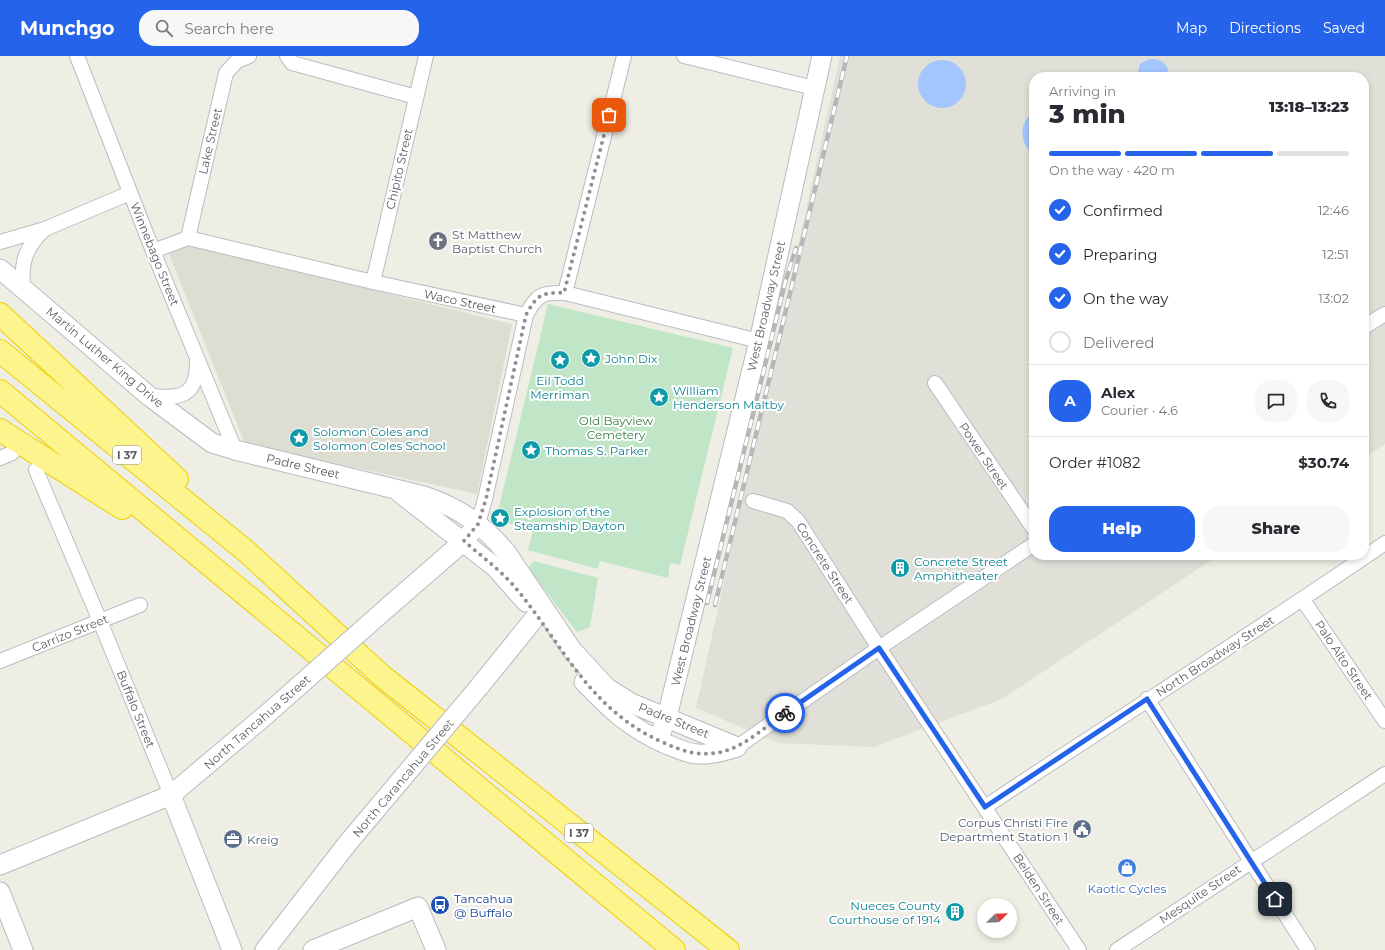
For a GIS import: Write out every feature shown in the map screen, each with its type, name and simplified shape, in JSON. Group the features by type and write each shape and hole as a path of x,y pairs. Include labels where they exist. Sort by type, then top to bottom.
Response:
{"highway":[{"path":"0,314 206,506 247,552"},
{"name":"I 37","path":"0,351 247,552 382,676 728,950"},
{"name":"I 37","path":"0,391 674,950"},
{"path":"0,430 113,501 239,589"}],"main road":[{"name":"West Broadway Street","path":"658,740 667,717 759,341 822,56"},
{"name":"Martin Luther King Drive","path":"0,269 149,396 212,443"},
{"name":"Padre Street","path":"212,443 235,450 394,488 446,503 465,514 478,524 506,552 566,660 600,699 618,716 636,729 683,751 698,754 722,752 737,747"},
{"name":"Padre Street","path":"394,488 464,541 495,567 540,612 607,688 631,703 737,747"},
{"name":"North Tancahua Street","path":"0,865 171,795 267,714 464,541 478,524"},
{"name":"North Carancahua Street","path":"265,950 347,844 540,612"},
{"name":"Buffalo Street","path":"171,795 232,950"},
{"path":"0,892 24,950"},
{"path":"313,950 418,907 436,950"}],"street":[{"name":"Winnebago Street","path":"77,56 153,251 235,450"},
{"name":"Lake Street","path":"188,238 226,73 237,61 249,56"},
{"path":"287,56 292,63 416,97"},
{"name":"Chipito Street","path":"373,282 426,56"},
{"path":"564,293 624,56"},
{"path":"684,56 814,88"},
{"path":"0,242 45,229 130,193"},
{"path":"23,289 22,267 24,259 32,242 45,229"},
{"path":"153,251 188,238"},
{"name":"Waco Street","path":"188,238 373,282 526,315"},
{"path":"478,524 486,499 526,315 535,298 548,293 564,293 759,341"},
{"path":"1369,324 1385,314"},
{"path":"149,396 180,397 190,389 197,376 197,358"},
{"name":"Power Street","path":"935,383 1029,522"},
{"name":"Buffalo Street","path":"36,470 171,795"},
{"name":"Concrete Street","path":"753,501 787,511 798,521 879,648"},
{"name":"North Broadway Street","path":"1369,554 1385,543"},
{"path":"737,747 879,648 1029,547"},
{"name":"North Broadway Street","path":"985,807 1147,699 1303,600 1361,560"},
{"name":"Palo Alto Street","path":"1303,600 1385,721"},
{"name":"Carrizo Street","path":"0,661 140,605"},
{"name":"Belden Street","path":"879,648 1079,950"},
{"path":"1147,699 1308,950"},
{"name":"Mesquite Street","path":"1117,950 1385,774"}],"shaded area":[{"path":"840,56 1385,56 1385,444 1369,455 1369,72 1029,72 1029,560 1211,560 1002,699 874,747 778,743 696,708"},
{"path":"183,244 512,324 477,494 245,444 167,249"}],"green space":[{"name":"Old Bayview Cemetery","path":"548,304 733,348 680,565 670,563 668,578 600,561 598,569 528,550 533,530 496,520"},
{"path":"534,561 598,578 590,627 577,632 528,568"}],"water":[{"path":"1149,59 1161,61 1164,63 1169,72 1138,72 1140,64"},
{"path":"942,60 951,62 959,67 964,75 966,84 964,93 959,101 951,106 942,108 933,106 925,101 920,93 918,84 920,75 925,67 933,62"},
{"path":"1029,116 1029,150 1025,144 1022,133 1025,122"}],"railway":[{"path":"715,605 847,56"},
{"path":"707,603 785,283 796,248"}],"way so far":[{"path":"609,115 564,293 548,293 535,298 526,315 486,499 478,524 464,541 495,567 513,586 536,616 566,660 583,681 618,716 636,729 683,751 708,754 722,752 737,747 785,713"}],"place":[{"name":"St Matthew Baptist Church","path":"438,241"},
{"name":"John Dix","path":"591,358"},
{"name":"Eil Todd Merriman","path":"560,360"},
{"name":"William Henderson Maltby","path":"659,397"},
{"name":"Solomon Coles and Solomon Coles School","path":"299,438"},
{"name":"Thomas S. Parker","path":"531,450"},
{"name":"Explosion of the Steamship Dayton","path":"500,518"},
{"name":"Concrete Street Amphitheater","path":"900,568"},
{"name":"Corpus Christi Fire Department Station 1","path":"1082,829"},
{"name":"Kreig","path":"233,839"},
{"name":"Kaotic Cycles","path":"1127,868"},
{"name":"Tancahua @ Buffalo","path":"440,905"},
{"name":"Nueces County Courthouse of 1914","path":"955,912"}],"route":[{"path":"785,713 879,648 985,807 1147,699 1275,899"}]}
